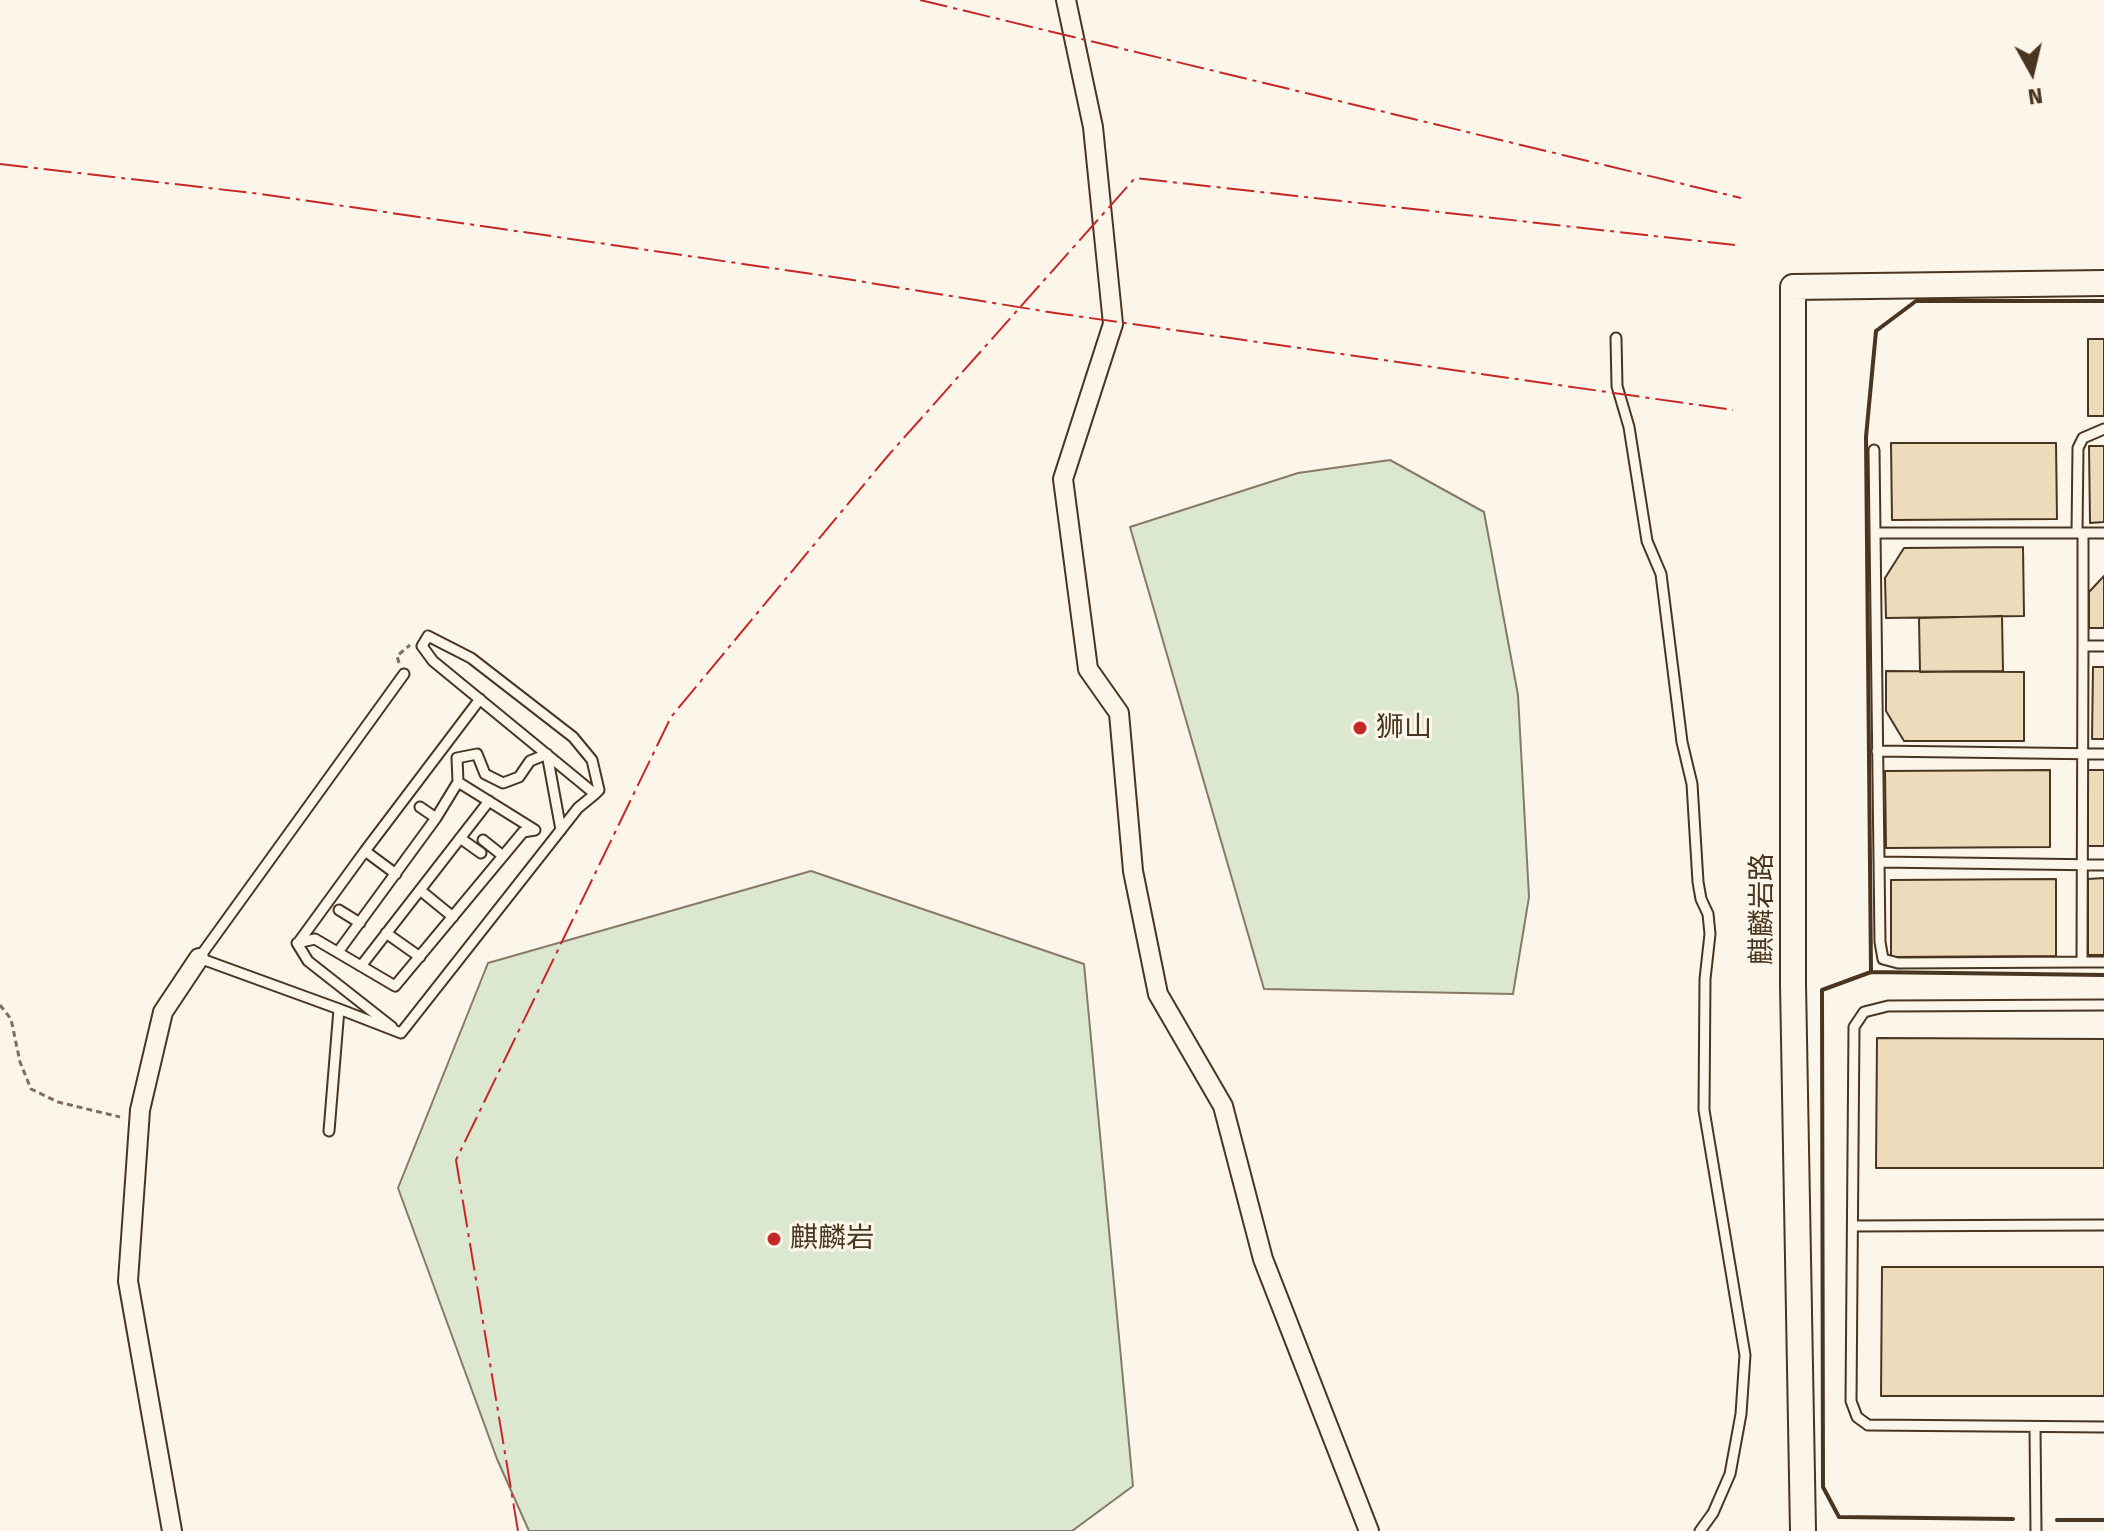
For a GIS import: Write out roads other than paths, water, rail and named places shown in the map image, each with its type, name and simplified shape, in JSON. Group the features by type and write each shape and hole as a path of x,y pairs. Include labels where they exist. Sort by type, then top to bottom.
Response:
{"main road":[{"name":"麒麟岩路","path":"1803,1531 1793,984 1793,287 2104,283"}],"street":[{"path":"1066,0 1093,127 1113,324 1063,479 1088,669 1119,713 1133,871 1158,994 1223,1106 1263,1259 1369,1531"},
{"path":"172,1531 128,1281 139,1122 163,1012 199,958"}],"lane":[{"path":"1616,338 1617,386 1629,427 1647,541 1661,574 1682,742 1692,784 1698,882 1708,914 1710,934 1705,979 1704,1110 1745,1355 1741,1414 1730,1474 1713,1513 1700,1531"},
{"path":"2082,962 2083,646 2078,448 2083,438 2104,429"},
{"path":"1874,450 1880,942 1883,959 1898,963 2104,962"},
{"path":"1875,533 2104,533"},
{"path":"401,1033 578,808 595,794 599,790 592,760 573,737 471,658 428,636 422,646 433,661 595,794"},
{"path":"2083,646 2104,646"},
{"path":"401,1033 199,958 404,674"},
{"path":"297,943 480,699"},
{"path":"1877,751 2104,754"},
{"path":"338,952 436,818 458,782 457,758 477,754 485,774 503,783 519,777 530,761 547,754"},
{"path":"547,754 561,830"},
{"path":"297,943 315,939 395,986 523,832 535,830 458,782"},
{"path":"361,966 489,801"},
{"path":"420,807 436,818"},
{"path":"460,838 481,853"},
{"path":"483,840 503,856"},
{"path":"365,851 396,874"},
{"path":"1879,862 2104,865"},
{"path":"420,890 453,917"},
{"path":"339,910 360,923"},
{"path":"386,933 420,957"},
{"path":"297,943 308,961 401,1033"},
{"path":"2104,1005 1888,1006 1864,1012 1854,1027 1851,1401 1857,1417 1868,1425 2104,1427"},
{"path":"329,1131 339,1009"},
{"path":"1853,1226 2104,1225"},
{"path":"2035,1427 2036,1531"}],"place":[{"name":"狮山","path":"1360,728"},
{"name":"麒麟岩","path":"774,1239"}]}
